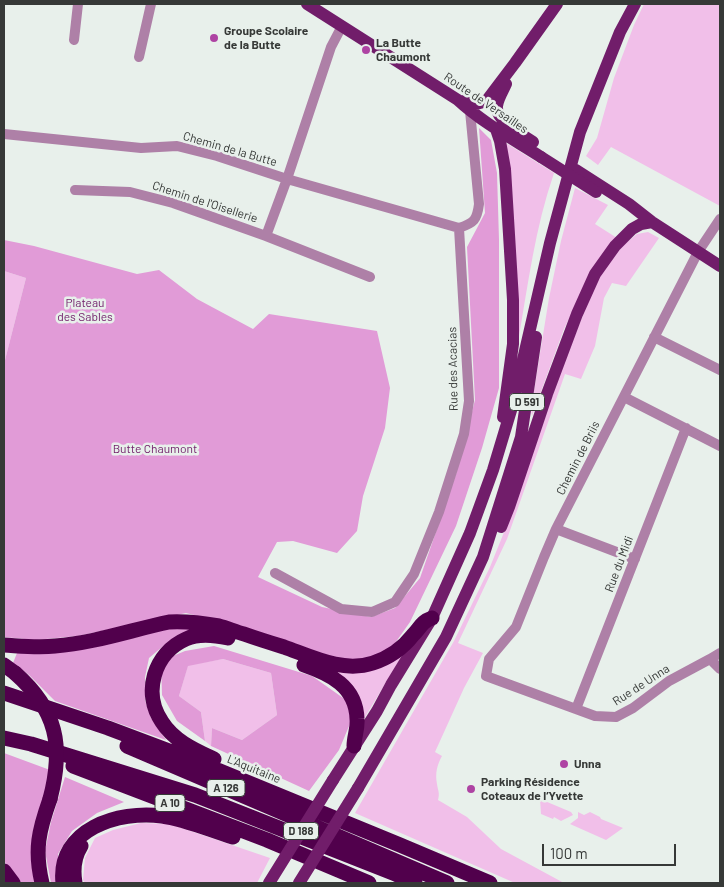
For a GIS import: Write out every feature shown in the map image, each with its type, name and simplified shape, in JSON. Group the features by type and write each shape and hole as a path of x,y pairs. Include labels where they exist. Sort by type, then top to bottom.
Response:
{"highway":[{"path":"4,645 25,647 62,646 96,640 170,622 184,621 220,626 322,661 353,666 370,664 385,659 413,636 424,621 432,618"},
{"path":"251,784 231,768 182,742 162,724 155,712 152,683 156,669 176,644 188,638 212,635 238,641 316,669 338,681 346,688 354,702 357,719 354,746"},
{"path":"10,669 34,691 43,704 56,740 56,774 50,799 42,820 38,846 38,868 42,883"},
{"name":"L'Aquitaine","path":"4,694 108,728 251,784 490,883"},
{"name":"A 126","path":"4,694 447,883"},
{"name":"A 126","path":"4,739 31,744 195,795 415,883"},
{"name":"A 10","path":"4,739 267,840 369,883"},
{"path":"63,883 63,865 68,852 74,841 82,834 102,822 117,817 146,814 164,816 260,846 322,868 335,868"},
{"path":"75,883 74,864 78,851 92,828"},
{"path":"4,871 13,883"}],"main road":[{"name":"Route de Versailles","path":"307,4 458,100 470,112 496,129 576,170 625,209 652,222 720,266"},
{"path":"458,100 481,104 487,100 557,4"},
{"name":"D 591","path":"332,780 432,618 470,534 493,470 512,407 550,243 580,132 620,32 635,4"},
{"path":"515,63 500,97 497,107 498,112 505,122 543,153"},
{"path":"496,129 505,169 513,300 513,344 497,456"},
{"name":"Route de Versailles","path":"543,153 597,188"},
{"path":"483,557 492,550 547,394 577,314 595,274 615,246 632,229 641,224 652,222"},
{"name":"D 591","path":"358,788 446,637 483,557 522,437 550,243"},
{"name":"D 188","path":"269,883 332,780"},
{"name":"D 188","path":"299,883 358,788"}],"street":[{"path":"74,40 78,4"},
{"path":"139,57 151,4"},
{"name":"Chemin de la Butte","path":"4,134 141,148 178,146 287,179 331,47 342,26"},
{"path":"287,179 459,228 471,224 478,215 480,204 470,112"},
{"name":"Chemin de l'Oisellerie","path":"75,190 130,192 173,203 266,236 287,179"},
{"name":"Chemin de Briis","path":"486,676 489,659 516,627 556,529 698,252 720,219"},
{"name":"Rue des Acacias","path":"275,574 341,609 372,612 395,602 414,574 439,512 464,434 468,401 459,228"},
{"path":"266,236 370,277"},
{"path":"654,337 720,370"},
{"path":"624,397 720,446"},
{"name":"Rue du Midi","path":"576,709 686,428"},
{"path":"556,529 635,559"},
{"name":"Rue de Unna","path":"486,676 596,716 616,716 633,708 668,681 720,653"},
{"path":"710,659 720,669"}],"shaded area":[{"path":"644,4 720,4 720,206 611,147 598,165 586,156 597,138 614,78"},
{"path":"506,143 554,173 537,236 518,342"},
{"path":"575,188 608,205 595,224 617,238 587,282 564,329 532,416 531,409 549,298"},
{"path":"648,232 659,238 626,286 612,283 604,298 595,346 581,379 565,374 507,539 458,643 483,653 464,688 435,752 442,756 436,773 438,800 467,817 501,849 564,883 515,883 355,813 454,641 490,567 515,505 562,368 596,282 621,247 637,234"},
{"path":"4,271 26,278 4,364"},
{"path":"405,651 362,722 328,667"},
{"path":"223,659 271,673 277,715 242,740 212,728 211,746 205,741 201,712 179,696 188,665"},
{"path":"540,799 571,812 573,815 561,821 541,814"},
{"path":"578,812 584,815 590,812 623,828 606,840 570,824 578,818"},
{"path":"141,823 170,824 270,858 257,883 85,883 83,880 85,858 95,838 113,830"}],"green space":[{"name":"Butte Chaumont","path":"479,128 491,140 497,173 499,388 482,448 456,526 410,622 393,646 374,657 354,662 333,658 214,620 186,613 78,636 35,640 4,637 4,364 26,278 4,271 4,240 34,246 137,274 159,270 197,299 253,329 269,314 377,331 390,388 385,428 363,496 357,531 337,553 293,541 277,542 258,577 322,607 371,617 395,608 420,578 456,474 475,400 467,247 485,213"},
{"path":"189,625 210,629 168,642 149,658 145,677 145,700 151,718 166,740 55,701 29,675 13,663 17,653 45,654"},
{"path":"214,646 312,676 346,700 352,719 339,750 309,791 211,746 212,728 242,740 277,715 271,673 223,659 188,666 179,696 201,712 205,741 177,721 162,695 161,661 185,651"},
{"path":"4,753 50,770 37,883 20,883 4,861"},
{"path":"65,777 124,802 97,813 72,831 58,854 58,883 51,883 45,851 51,822"}],"place":[{"name":"Groupe Scolaire de la Butte","path":"214,38"},
{"name":"La Butte Chaumont","path":"366,50"},
{"name":"Unna","path":"564,764"},
{"name":"Parking Résidence Coteaux de l’Yvette","path":"471,789"}],"park label":[{"name":"Plateau des Sables","path":"85,310"}]}
